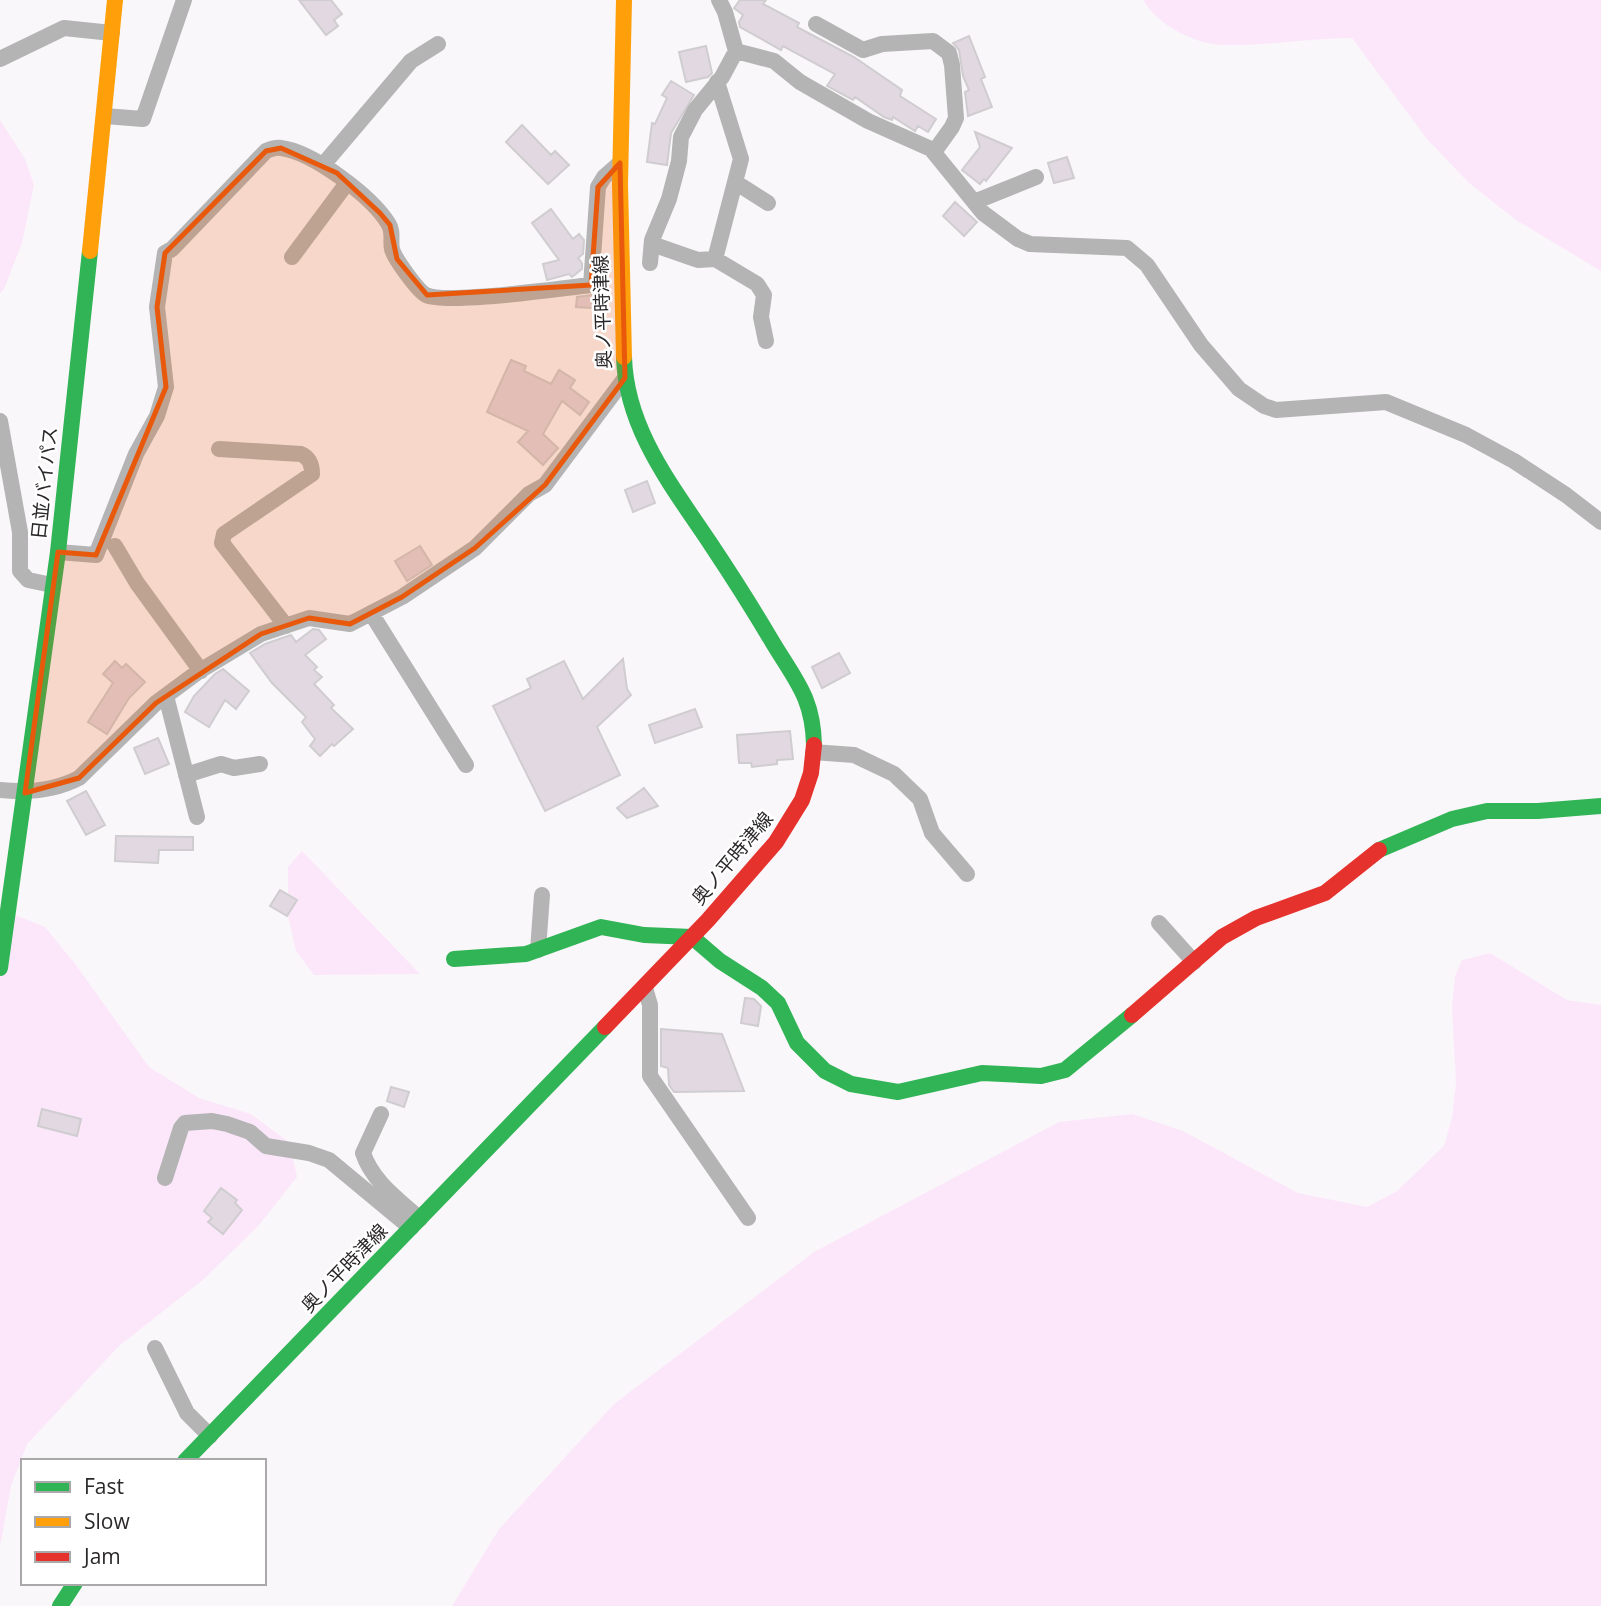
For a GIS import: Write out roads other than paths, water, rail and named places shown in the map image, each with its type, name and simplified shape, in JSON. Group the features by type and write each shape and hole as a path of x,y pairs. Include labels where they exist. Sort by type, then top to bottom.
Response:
{"main road":[{"name":"日並バイパス","path":"0,968 58,552 115,0"},
{"name":"奥ノ平時津線","path":"187,1459 645,988 770,850 797,812 807,789 813,752 813,726 808,700 737,583 657,463 635,415 625,378 620,163 624,0"},
{"path":"454,959 526,954 601,927 644,935 692,937 720,961 762,988 778,1003 797,1043 825,1071 851,1084 898,1092 982,1073 1041,1076 1065,1070 1222,937 1256,918 1325,893 1383,847 1452,819 1487,811 1538,811 1601,806"},
{"path":"60,1606 74,1585"}],"street":[{"path":"105,116 143,119 184,0"},
{"path":"650,263 652,244 669,199 679,161 681,137 695,110 736,51 719,0"},
{"path":"816,24 863,50 882,44 906,42 933,41 943,47 952,65 956,118 934,152"},
{"path":"0,59 64,28 112,33"},
{"path":"323,165 411,61 438,44"},
{"path":"736,51 774,61 811,89 868,121 931,149 983,213 1018,239 1030,244 1128,248 1147,265 1201,345 1239,389 1264,406 1276,410 1386,402 1466,435 1514,461 1601,522"},
{"path":"715,259 741,159 717,82"},
{"path":"58,552 96,555 136,454 157,416 166,387 157,307 164,253 172,250 266,151 281,148 298,152 323,165 347,183 390,225 393,239 391,247 397,259 422,293 433,298 591,285 598,187 604,177 620,163"},
{"path":"975,202 1036,177"},
{"path":"735,181 768,203"},
{"path":"292,257 347,183"},
{"path":"652,244 698,260 715,259 757,284 764,295 761,317 766,341"},
{"path":"0,790 25,793 66,785 79,778 166,696 261,634 309,618 350,624 402,597 475,548 529,494 545,485 625,378"},
{"path":"0,421 20,532 20,571 28,580 52,585"},
{"path":"219,449 301,454 307,457 312,466 312,474 224,534 222,539 222,543 286,626"},
{"path":"116,546 137,583 201,671"},
{"path":"371,613 466,765"},
{"path":"166,696 197,817"},
{"path":"813,752 854,755 894,774 920,799 932,833 967,874"},
{"path":"186,775 220,764 234,768 260,764"},
{"path":"538,950 542,895"},
{"path":"1159,923 1194,962"},
{"path":"645,988 650,1005 650,1076 748,1218"},
{"path":"381,1114 363,1153 368,1166 416,1224"},
{"path":"165,1178 185,1123 212,1121 250,1132 266,1146 309,1153 329,1160 416,1224"},
{"path":"155,1348 187,1413 210,1436"}]}
